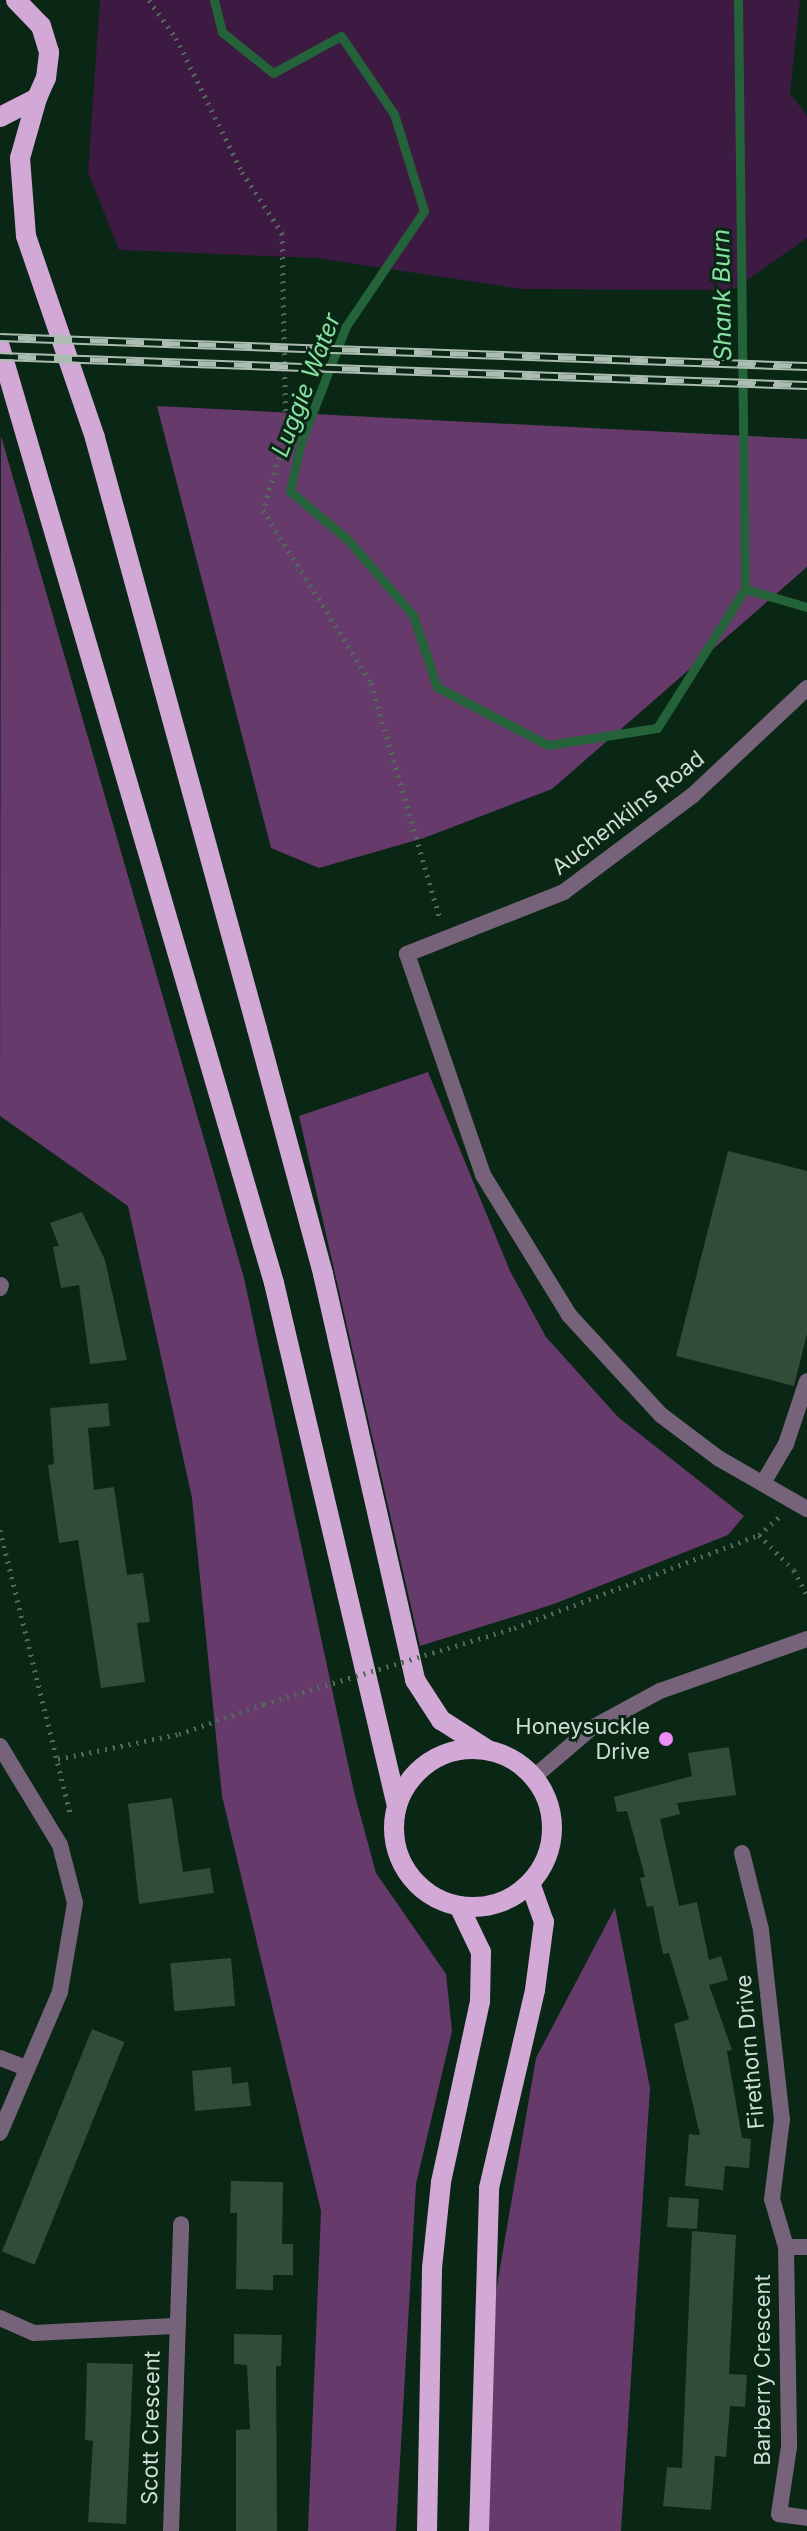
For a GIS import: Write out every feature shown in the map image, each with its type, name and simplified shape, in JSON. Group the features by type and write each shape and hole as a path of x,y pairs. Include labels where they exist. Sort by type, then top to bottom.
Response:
{"main road":[{"path":"0,347 274,1283 397,1806 395,1838 406,1869 438,1899 459,1906 484,1907 510,1899 530,1883 544,1864 552,1819 534,1777 514,1759 488,1750 441,1720 415,1680 323,1274 95,438 26,236 20,158 49,52 41,26 16,0"},
{"path":"0,117 37,98"},
{"path":"397,1806 407,1784 433,1761 465,1749 488,1750"},
{"path":"479,2531 489,2188 535,1990 544,1922 530,1883"},
{"path":"427,2531 432,2268 441,2182 480,2001 481,1952 459,1906"}],"street":[{"name":"Auchenkilns Road","path":"763,1483 661,1415 569,1315 483,1175 407,954 564,892 693,795 807,688"},
{"path":"801,1505 763,1483 786,1444 807,1381"},
{"path":"534,1777 590,1729 660,1691 807,1639"},
{"path":"782,1650 807,1653"},
{"path":"0,1746 60,1845 75,1903 60,1992 0,2133"},
{"name":"Firethorn Drive","path":"742,1853 763,1946 782,2119 772,2199 786,2247"},
{"path":"0,2058 26,2068"},
{"name":"Scott Crescent","path":"171,2531 174,2326 181,2224"},
{"path":"786,2247 807,2247"},
{"name":"Barberry Crescent","path":"786,2247 789,2447 779,2514 807,2518"},
{"name":"Scott Crescent","path":"0,2318 34,2333 174,2326"}],"path":[{"path":"149,0 176,38 242,172 282,233 286,434 263,510 371,683 446,938"},
{"path":"58,1759 179,1734 264,1704 514,1628 759,1535 801,1505"},
{"path":"0,1530 64,1785"},
{"path":"759,1535 794,1570 807,1596"}],"shaded area":[{"path":"100,0 800,0 790,93 807,116 807,238 733,290 522,289 316,258 119,250 88,172"},
{"path":"157,406 807,439 807,567 552,789 424,838 319,868 271,848"},
{"path":"1,436 244,1278 354,1792 376,1873 446,1974 452,2031 416,2184 396,2531 308,2531 321,2211 222,1796 192,1498 128,1206 0,1116"},
{"path":"428,1072 510,1271 546,1337 618,1417 744,1516 728,1535 554,1604 420,1646 299,1116"},
{"path":"615,1908 650,2088 621,2531 487,2531 494,2303 536,2058"}],"building":[{"path":"728,1151 807,1171 807,1334 794,1386 676,1356"},
{"path":"82,1212 105,1260 127,1360 90,1364 79,1285 61,1288 53,1247 59,1246 50,1223"},
{"path":"108,1403 110,1426 88,1428 94,1490 114,1487 127,1575 143,1573 150,1622 137,1623 145,1682 101,1688 78,1540 59,1543 48,1465 54,1464 50,1408"},
{"path":"729,1747 736,1795 677,1803 680,1814 660,1819 679,1906 697,1902 709,1960 721,1956 728,1980 709,1985 732,2050 727,2051 742,2138 751,2139 749,2168 725,2166 723,2190 685,2186 689,2134 700,2135 674,2024 689,2019 669,1953 663,1954 653,1906 647,1907 640,1878 645,1877 627,1811 617,1812 614,1797 692,1776 688,1753"},
{"path":"172,1798 183,1872 210,1868 214,1893 139,1904 128,1804"},
{"path":"231,1958 235,2006 174,2011 170,1963"},
{"path":"92,2029 124,2042 35,2265 2,2252"},
{"path":"231,2067 232,2084 248,2082 251,2106 195,2111 192,2071"},
{"path":"231,2181 283,2182 282,2244 293,2244 293,2275 273,2275 273,2290 236,2289 237,2213 230,2213"},
{"path":"669,2197 699,2199 697,2229 667,2227"},
{"path":"692,2231 736,2235 729,2374 747,2375 745,2407 730,2406 726,2457 715,2456 711,2510 663,2506 667,2467 682,2468"},
{"path":"234,2334 282,2335 281,2366 276,2366 277,2531 236,2531 236,2430 250,2429 247,2365 234,2364"},
{"path":"87,2363 133,2364 126,2524 88,2522 93,2441 85,2440"}],"waterway":[{"name":"Luggie Water","path":"214,0 222,32 273,73 341,36 394,114 424,211 346,326 301,442 290,491 348,540 413,615 437,687 548,745 657,728 745,589 807,607"},
{"name":"Shank Burn","path":"738,0 745,589"}],"railway":[{"path":"0,337 807,366"},
{"path":"0,356 807,385"}],"place":[{"name":"Honeysuckle Drive","path":"666,1739"}]}
